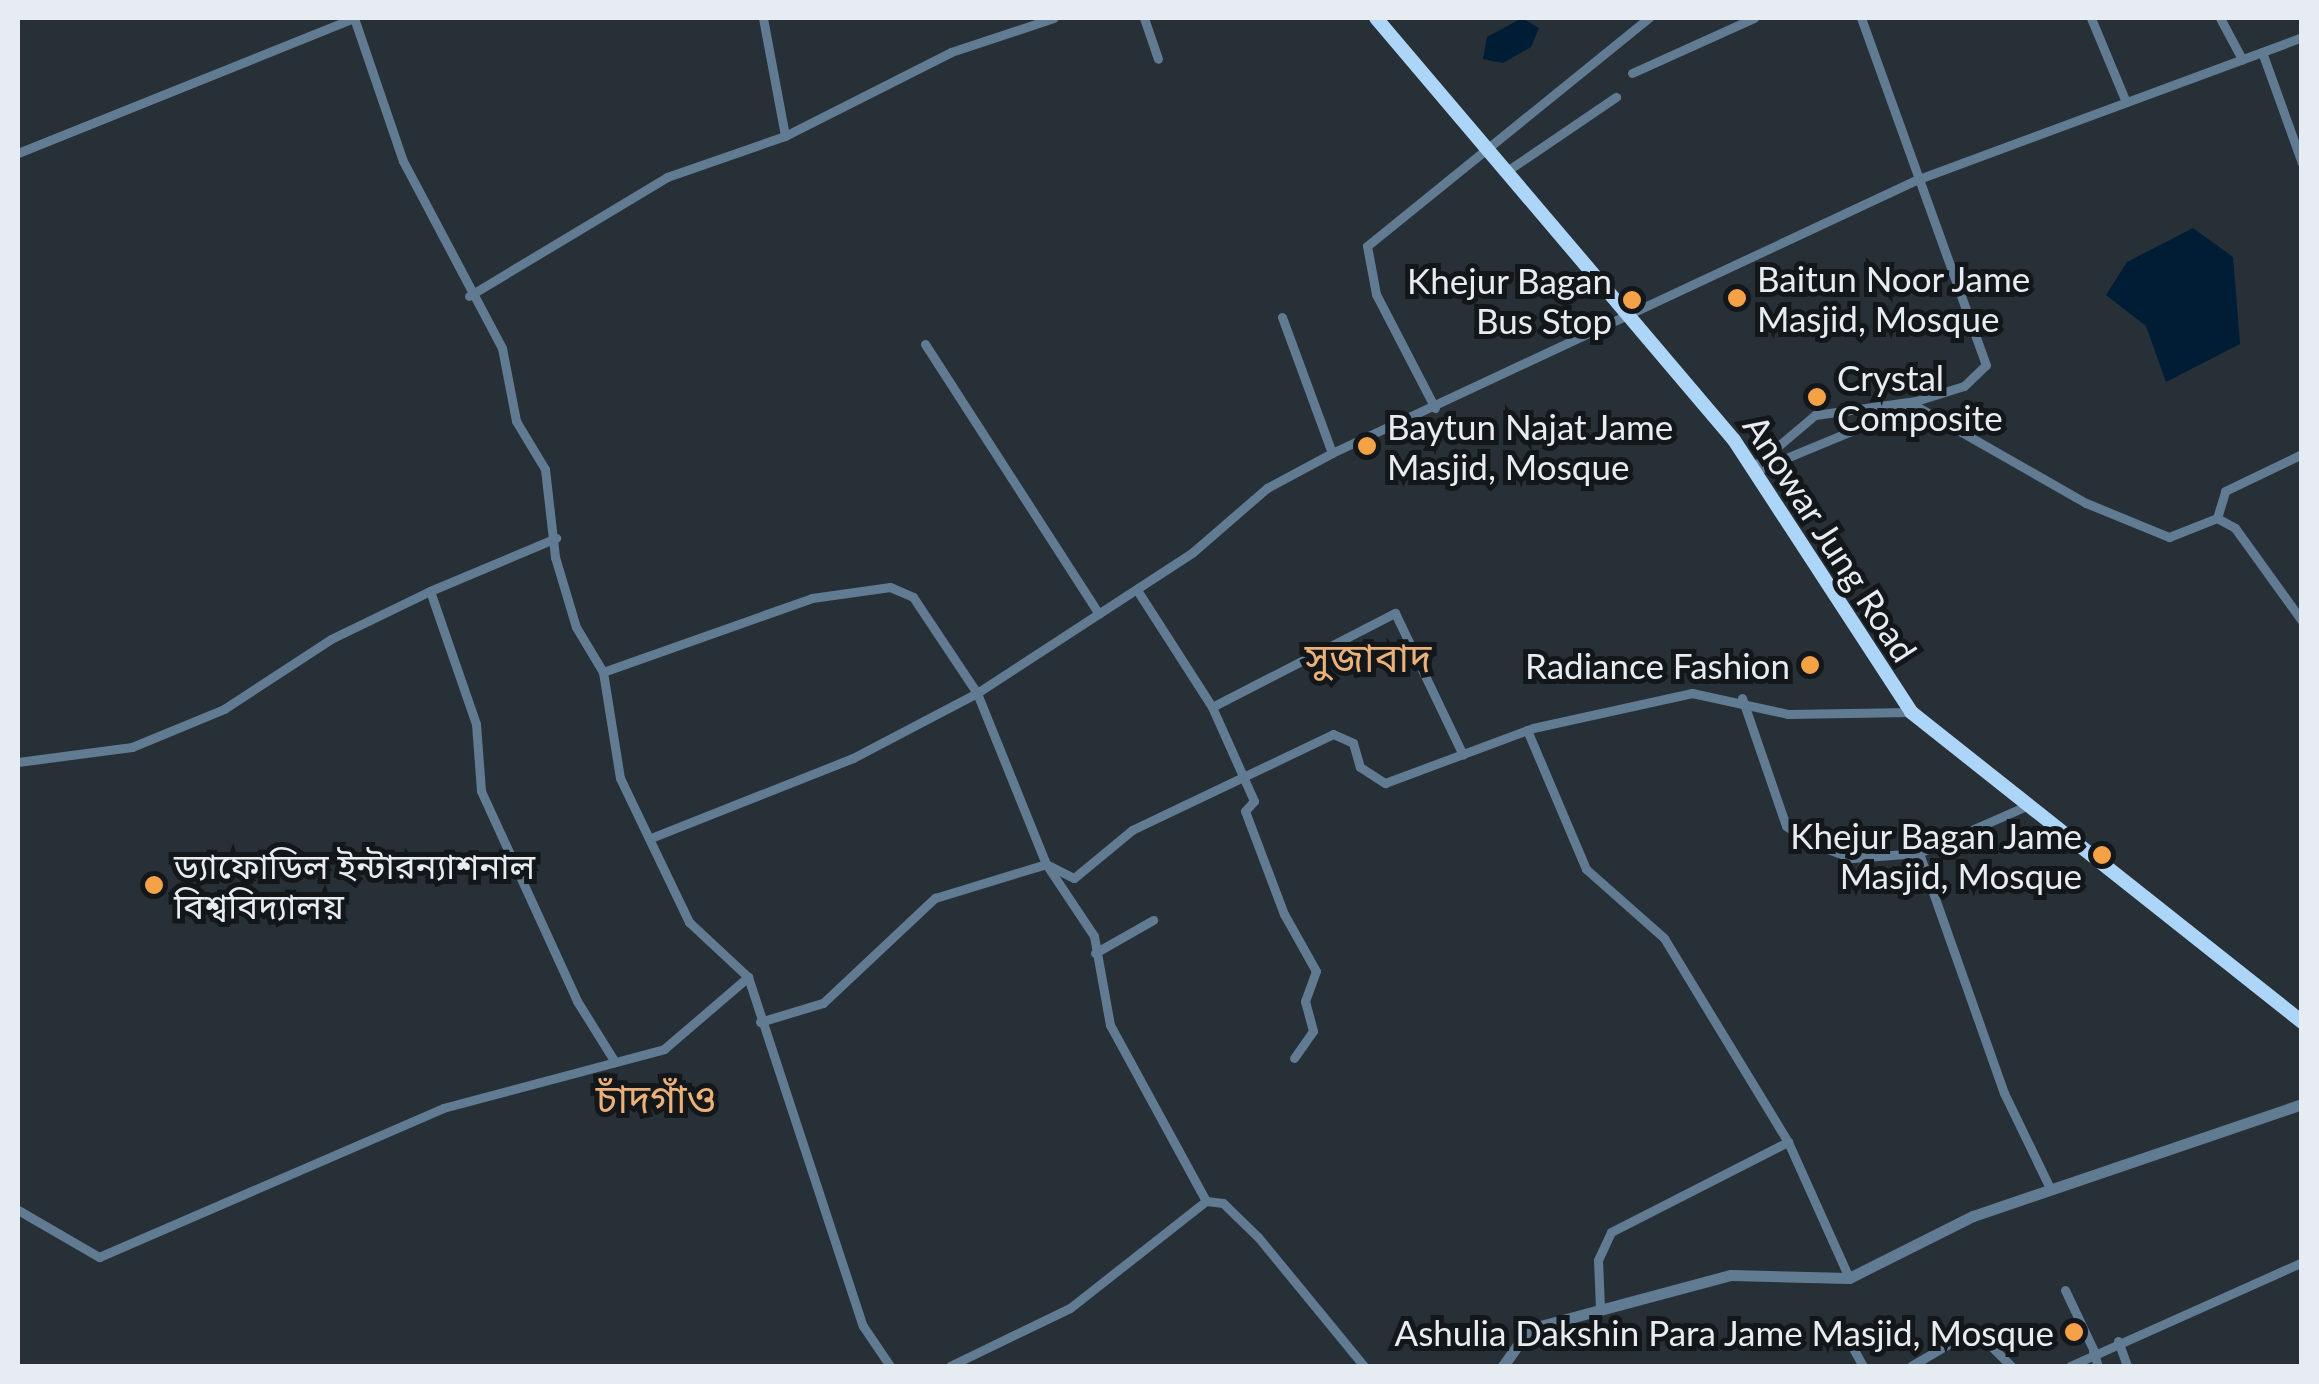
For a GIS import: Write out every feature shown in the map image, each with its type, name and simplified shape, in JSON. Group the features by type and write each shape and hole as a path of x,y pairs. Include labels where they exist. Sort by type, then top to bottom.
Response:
{"highway":[{"name":"Anowar Jung Road","path":"1376,18 1628,313 1754,470 1911,712 2024,806 2218,948 2302,1022"}],"street":[{"path":"18,153 353,18 402,161 468,296 502,348 516,420 545,469 576,627 603,672 620,778 653,837 690,922 748,977 863,1326 890,1366"},
{"path":"763,18 786,136"},
{"path":"468,296 667,176 786,136 951,52 1054,18"},
{"path":"1144,18 1158,59"},
{"path":"1435,408 1376,294 1367,246 1649,18"},
{"path":"1632,73 1754,18"},
{"path":"1754,470 1815,415 1932,396 1964,386 1986,364 1916,180 1861,18"},
{"path":"2092,18 2126,102"},
{"path":"2220,18 2242,60"},
{"path":"653,837 853,758 978,693 1137,590 1266,488 1332,454 1916,180 2302,37"},
{"path":"2262,52 2302,163"},
{"path":"1506,171 1616,97"},
{"path":"1282,317 1332,454"},
{"path":"925,344 1099,614"},
{"path":"1754,470 1914,406 2086,502 2168,537 2217,518"},
{"path":"2217,518 2225,491 2302,454"},
{"path":"2217,518 2235,528 2302,621"},
{"path":"18,762 132,747 224,710 332,639 430,591 556,538"},
{"path":"603,672 812,598 890,587 913,597 978,693 1046,864 1082,914 1095,953 1110,1025 1206,1201"},
{"path":"1137,590 1212,707 1241,779 1284,914 1316,972 1305,1001 1313,1030 1294,1058"},
{"path":"430,591 476,724 481,790 576,1001 615,1062"},
{"path":"1212,707 1391,612 1464,755"},
{"path":"760,1022 823,1002 935,898 1046,864 1074,878 1132,830 1333,734 1353,743 1360,767 1385,783 1527,730 1692,693 1742,698 1788,714 1911,712"},
{"path":"1742,698 1786,826 1852,858 1919,853 2024,806"},
{"path":"1527,730 1586,869 1664,938 1788,1142 1849,1278"},
{"path":"1919,853 2004,1093 2050,1188"},
{"path":"1095,953 1153,920"},
{"path":"18,1210 99,1257 444,1108 664,1049 748,977"},
{"path":"1503,1366 1529,1329 1731,1276 1849,1278 2050,1188 2302,1104"},
{"path":"1600,1309 1598,1260 1611,1232 1788,1142"},
{"path":"950,1366 1070,1308 1206,1201 1223,1203 1258,1238 1364,1366"},
{"path":"2070,1366 2093,1351 2302,1262"},
{"path":"2065,1290 2098,1366"},
{"path":"1912,1366 1974,1329 2011,1366"},
{"path":"2118,1341 2127,1366"},
{"path":"1854,1350 1863,1366"}],"water":[{"path":"1522,18 1539,28 1531,47 1503,63 1483,59 1487,37"},
{"path":"2193,228 2233,257 2240,344 2166,382 2146,326 2106,295 2127,262"}],"place":[{"name":"Baitun Noor Jame Masjid, Mosque","path":"1737,298"},
{"name":"Khejur Bagan Bus Stop","path":"1632,300"},
{"name":"Crystal Composite","path":"1817,397"},
{"name":"Baytun Najat Jame Masjid, Mosque","path":"1367,446"},
{"name":"Radiance Fashion","path":"1810,665"},
{"name":"Khejur Bagan Jame Masjid, Mosque","path":"2102,855"},
{"name":"ড্যাফোডিল ইন্টারন্যাশনাল বিশ্ববিদ্যালয়","path":"154,885"},
{"name":"Ashulia Dakshin Para Jame Masjid, Mosque","path":"2074,1332"}],"district":[{"name":"সুজাবাদ","path":"1368,657"},
{"name":"চাঁদগাঁও","path":"656,1098"}]}
